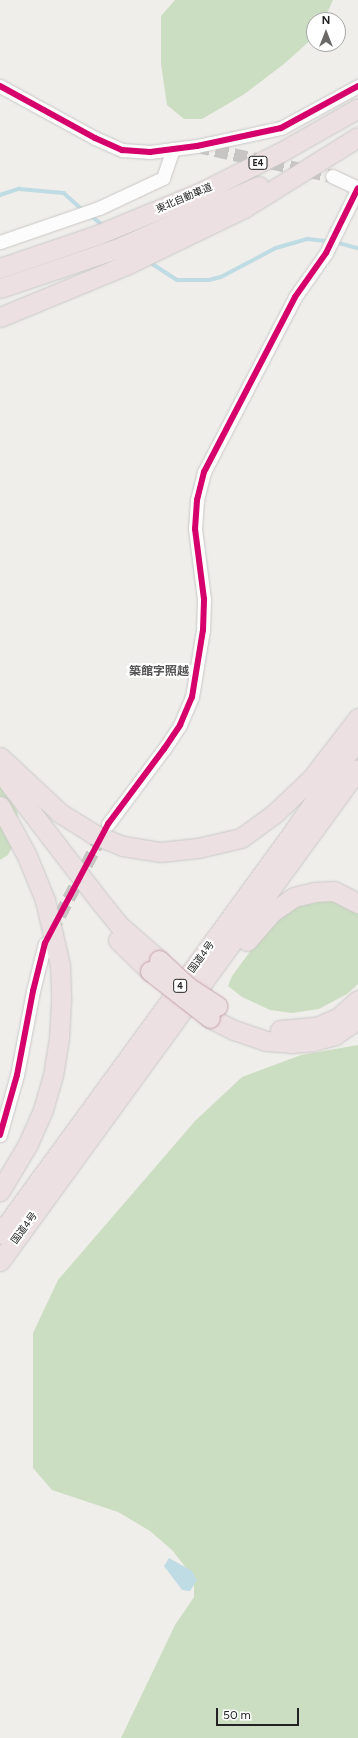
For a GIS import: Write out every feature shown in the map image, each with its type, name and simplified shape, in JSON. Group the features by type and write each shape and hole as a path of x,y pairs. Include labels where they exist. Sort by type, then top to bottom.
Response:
{"highway":[{"name":"東北自動車道","path":"0,268 97,235 203,191 281,152 358,108"},
{"name":"東北自動車道","path":"0,288 116,248 178,232 328,152 358,134"},
{"path":"0,317 126,265 178,232 244,208 358,138"},
{"path":"0,757 60,813 93,834 123,846 160,852 183,850 241,838 274,814 311,779 358,718"},
{"name":"国道4号","path":"0,1234 293,832 358,738"},
{"path":"0,766 9,783 106,910 154,966"},
{"name":"国道4号","path":"0,1261 358,769"},
{"path":"0,791 92,912 154,966 214,1012 234,1030 266,1041 292,1043 313,1042 335,1035 358,1019"},
{"path":"0,806 27,856 45,900 60,964 61,1001 58,1045 43,1110 28,1144 0,1191"},
{"path":"208,975 232,959 270,913 294,897 314,892 334,891 358,903"},
{"path":"214,1012 260,1026 300,1030 317,1027 339,1017 358,1000"}],"street":[{"path":"0,86 95,138 122,150 150,152 281,128 358,86"},
{"path":"0,242 100,208 163,178 173,149"},
{"path":"108,824 180,725 192,697 203,630 204,599 195,529 197,500 204,472 295,297 326,253 358,188 332,176"},
{"path":"0,1135 17,1075 36,976 45,942"}],"green space":[{"path":"175,0 333,0 328,12 306,12 306,44 284,64 243,95 202,119 184,119 167,105 161,64 161,16"},
{"path":"0,786 17,811 20,832 8,855 0,860"},
{"path":"332,899 352,906 358,913 358,984 347,994 319,1009 292,1013 270,1010 242,997 228,986 232,976 263,934 284,910"},
{"path":"358,1045 358,1738 121,1738 175,1625 194,1597 194,1578 172,1550 150,1531 118,1512 52,1490 33,1468 33,1333 58,1280 195,1121 242,1077 301,1055"}],"water":[{"path":"169,1558 192,1571 197,1580 190,1591 182,1590 164,1566"}],"waterway":[{"path":"0,195 19,189 64,193 83,210"},
{"path":"90,215 104,226"},
{"path":"148,261 177,280 209,280 221,277 276,248 308,239 328,241"},
{"path":"335,242 358,248"}],"tunnel":[{"path":"197,146 332,176"},
{"path":"51,932 104,831"}],"cycle path":[{"path":"0,86 95,138 122,150 150,152 197,146 281,128 358,86"},
{"path":"0,1135 17,1075 33,991 45,943 108,824 180,725 192,697 203,630 204,599 195,529 197,500 204,472 295,297 326,253 358,188"}],"district":[{"name":"築館字照越","path":"159,672"}]}
